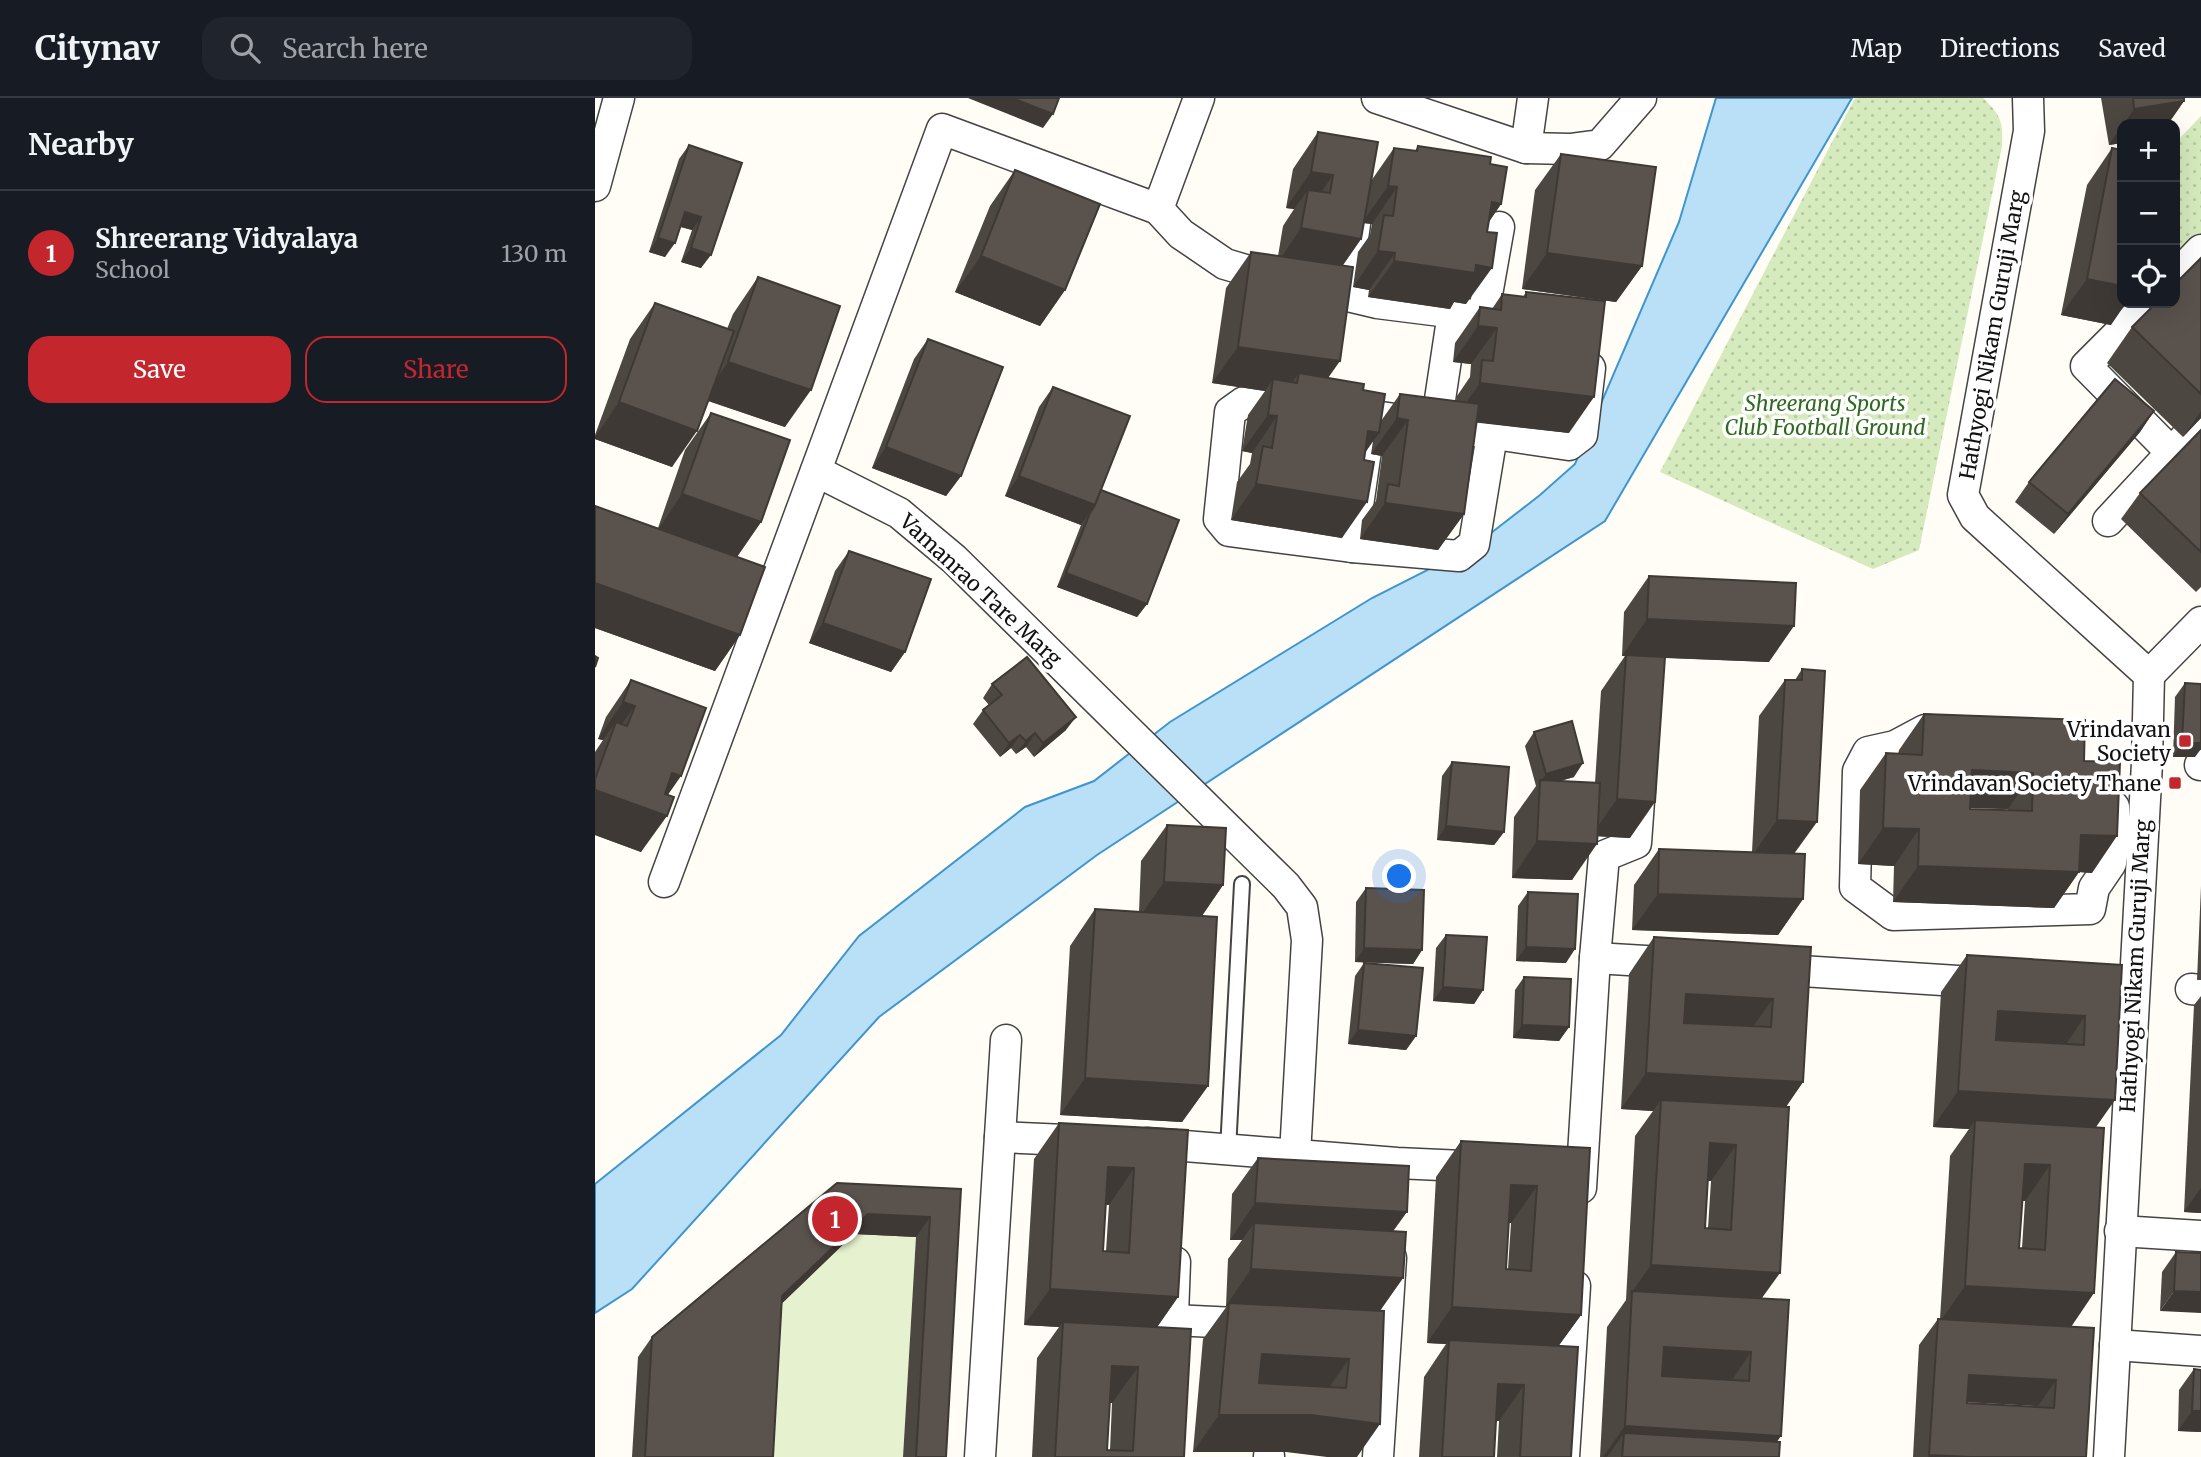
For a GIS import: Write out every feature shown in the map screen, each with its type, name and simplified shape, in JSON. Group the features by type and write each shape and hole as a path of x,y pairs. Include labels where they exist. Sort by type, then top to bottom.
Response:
{"street":[{"path":"595,186 619,98"},
{"path":"1158,208 1199,98"},
{"path":"1377,98 1526,148 1570,149 1600,145 1641,98"},
{"path":"1526,148 1533,98"},
{"name":"Hathyogi Nikam Guruji Marg","path":"2028,98 2029,131 1963,495 1975,517 2149,675 2147,762 2128,842 2120,991 2120,1231 2109,1457"},
{"path":"664,883 942,130 1158,208 1181,234 1225,264 1276,279 1337,302 1377,303 1538,323"},
{"path":"1337,302 1356,217"},
{"path":"1483,317 1499,227"},
{"path":"2180,272 2201,250"},
{"path":"2144,308 2086,366 2171,452"},
{"path":"1436,426 1453,313"},
{"path":"1492,435 1474,544 1459,556 1352,547 1229,531 1220,519 1230,412 1244,401 1320,402 1371,416 1569,445 1582,435 1594,337"},
{"path":"1352,547 1371,416"},
{"path":"2108,521 2201,421"},
{"name":"Vamanrao Tare Marg","path":"816,471 899,513 954,559 1286,886 1302,907 1307,940 1295,1155"},
{"path":"2149,675 2201,622"},
{"path":"1963,731 1925,730 1895,746 1868,752 1858,771 1855,887 1893,915 2090,909 2094,888 2128,842 2114,807 2093,784"},
{"path":"1579,1213 1568,1172 1595,958 1604,856 1636,843 1643,754"},
{"path":"1595,958 1706,965"},
{"path":"1747,968 2023,985"},
{"path":"980,1457 1006,1040"},
{"path":"1000,1137 1118,1142 1180,1158 1228,1150 1295,1155 1396,1177 1515,1169"},
{"path":"2120,1231 2201,1236"},
{"path":"1378,1457 1374,1329 1392,1232"},
{"path":"1170,1402 1177,1239"},
{"path":"1564,1457 1577,1254"},
{"path":"1173,1320 1277,1330"},
{"path":"2115,1345 2201,1351"}],"lane":[{"path":"1228,1150 1242,884"}],"green space":[{"name":"Shreerang Sports Club Football Ground","path":"1855,98 1983,98 2000,119 2002,131 2002,146 1919,550 1873,569 1660,472"},
{"path":"2201,116 2201,235 2180,256 2180,182 2180,138"},
{"path":"854,1234 916,1237 903,1457 760,1457 768,1317"}],"water":[{"path":"1716,98 1852,98 1605,521 1097,855 879,1017 632,1289 595,1313 595,1184 781,1035 859,936 1025,807 1094,781 1170,722 1372,598 1473,547 1575,464 1679,222"}],"building":[{"path":"1012,98 1059,98 1053,114"},
{"path":"2133,98 2184,98 2184,101 2134,109"},
{"path":"1318,132 1378,142 1361,239 1301,228 1308,190 1330,193 1333,175 1311,172"},
{"path":"689,145 742,163 711,255 691,248 701,217 685,212 675,243 658,238"},
{"path":"1418,146 1491,157 1490,164 1507,167 1501,204 1492,202 1487,232 1497,233 1492,268 1476,265 1475,273 1394,261 1395,253 1378,251 1384,215 1393,216 1397,187 1388,186 1394,148 1417,151"},
{"path":"2112,148 2117,149 2117,285 2087,279"},
{"path":"1561,154 1656,167 1642,266 1547,253"},
{"path":"1015,170 1100,204 1065,290 981,256"},
{"path":"1251,252 1353,267 1340,361 1238,347"},
{"path":"2201,258 2201,394 2132,327 2151,308 2180,308 2180,279"},
{"path":"758,277 840,306 811,390 728,362"},
{"path":"1526,292 1605,301 1594,397 1480,383 1482,360 1493,361 1497,328 1478,326 1480,307 1501,310 1502,294 1526,297"},
{"path":"655,303 734,331 697,431 619,402"},
{"path":"928,339 1003,367 961,476 886,447"},
{"path":"1299,373 1364,384 1363,390 1385,394 1379,433 1368,431 1364,460 1374,462 1367,502 1256,484 1263,446 1272,448 1277,416 1268,415 1273,379 1297,383"},
{"path":"2115,379 2154,411 2068,514 2029,482"},
{"path":"1053,387 1130,416 1095,505 1019,476"},
{"path":"1400,394 1479,404 1464,514 1385,503 1388,484 1399,486 1408,420 1397,418"},
{"path":"711,413 790,440 761,522 682,494"},
{"path":"2201,430 2201,552 2140,493"},
{"path":"1101,490 1179,520 1147,604 1066,573"},
{"path":"595,506 765,567 740,635 595,583"},
{"path":"849,551 931,579 905,652 823,623"},
{"path":"1649,576 1796,583 1794,626 1647,619"},
{"path":"1626,655 1665,657 1655,802 1617,799"},
{"path":"1027,657 1076,717 1043,743 1035,733 1026,741 1020,735 1009,743 983,710 1002,695 992,684"},
{"path":"1802,669 1825,671 1817,822 1777,820 1785,680 1802,680"},
{"path":"631,680 706,708 681,776 672,773 665,794 674,797 667,816 595,790 595,779 616,722 627,726 635,706 623,702"},
{"path":"2185,683 2201,684 2201,743 2182,743"},
{"path":"1924,714 2085,720 2084,761 2120,762 2117,836 2081,835 2079,872 1918,866 1919,829 1883,828 1886,753 1922,755","holes":["1972,770 2033,773 2032,811 1970,809"]},
{"path":"1572,721 1583,763 1546,774 1534,732"},
{"path":"1452,762 1509,767 1504,832 1446,826"},
{"path":"1540,780 1600,783 1597,844 1537,841"},
{"path":"1167,825 1226,828 1223,885 1164,882"},
{"path":"1659,849 1805,854 1803,899 1658,894"},
{"path":"1366,888 1424,890 1422,950 1364,948"},
{"path":"1528,892 1578,894 1575,949 1526,947"},
{"path":"1095,909 1217,917 1208,1086 1085,1078"},
{"path":"1446,935 1487,937 1483,990 1443,987"},
{"path":"1654,937 1811,947 1803,1082 1646,1073","holes":["1686,994 1773,999 1771,1027 1684,1023"]},
{"path":"1967,955 2122,965 2115,1100 1958,1091","holes":["1998,1011 2085,1016 2084,1045 1996,1040"]},
{"path":"1364,963 1423,968 1416,1036 1358,1030"},
{"path":"1524,977 1571,979 1569,1027 1522,1025"},
{"path":"1661,1100 1789,1107 1780,1273 1651,1265","holes":["1710,1143 1736,1145 1731,1230 1705,1228"]},
{"path":"1975,1120 2104,1128 2094,1293 1965,1286","holes":["2025,1164 2050,1165 2045,1250 2019,1248"]},
{"path":"1059,1123 1188,1130 1178,1297 1050,1289","holes":["1108,1167 1134,1168 1129,1253 1103,1251"]},
{"path":"1461,1141 1590,1148 1581,1315 1452,1307","holes":["1511,1185 1537,1186 1531,1271 1506,1269"]},
{"path":"1258,1158 1409,1166 1407,1212 1255,1203"},
{"path":"837,1183 961,1189 946,1457 916,1457 930,1217 868,1214 782,1296 773,1457 645,1457 652,1337"},
{"path":"1254,1223 1406,1232 1403,1278 1251,1269"},
{"path":"2176,1252 2201,1253 2201,1292 2174,1291"},
{"path":"1632,1291 1789,1300 1781,1436 1625,1426","holes":["1664,1347 1751,1352 1749,1381 1662,1376"]},
{"path":"1229,1303 1384,1311 1380,1424 1311,1415 1219,1415","holes":["1262,1354 1349,1359 1346,1388 1259,1383"]},
{"path":"1938,1319 2094,1328 2086,1457 1929,1455","holes":["1969,1375 2056,1380 2054,1408 1967,1403"]},
{"path":"1063,1322 1191,1329 1184,1457 1055,1457","holes":["1112,1366 1138,1367 1133,1451 1107,1450"]},
{"path":"1449,1340 1578,1347 1571,1457 1520,1457 1524,1385 1498,1384 1494,1457 1442,1457"},
{"path":"2194,1369 2201,1370 2201,1411 2192,1411"},
{"path":"1624,1433 1780,1442 1779,1457 1622,1457"}],"place":[{"name":"Vrindavan Society","path":"2185,741"},
{"name":"Vrindavan Society Thane","path":"2175,783"},
{"name":"Shreerang Vidyalaya","path":"835,1219"}]}
